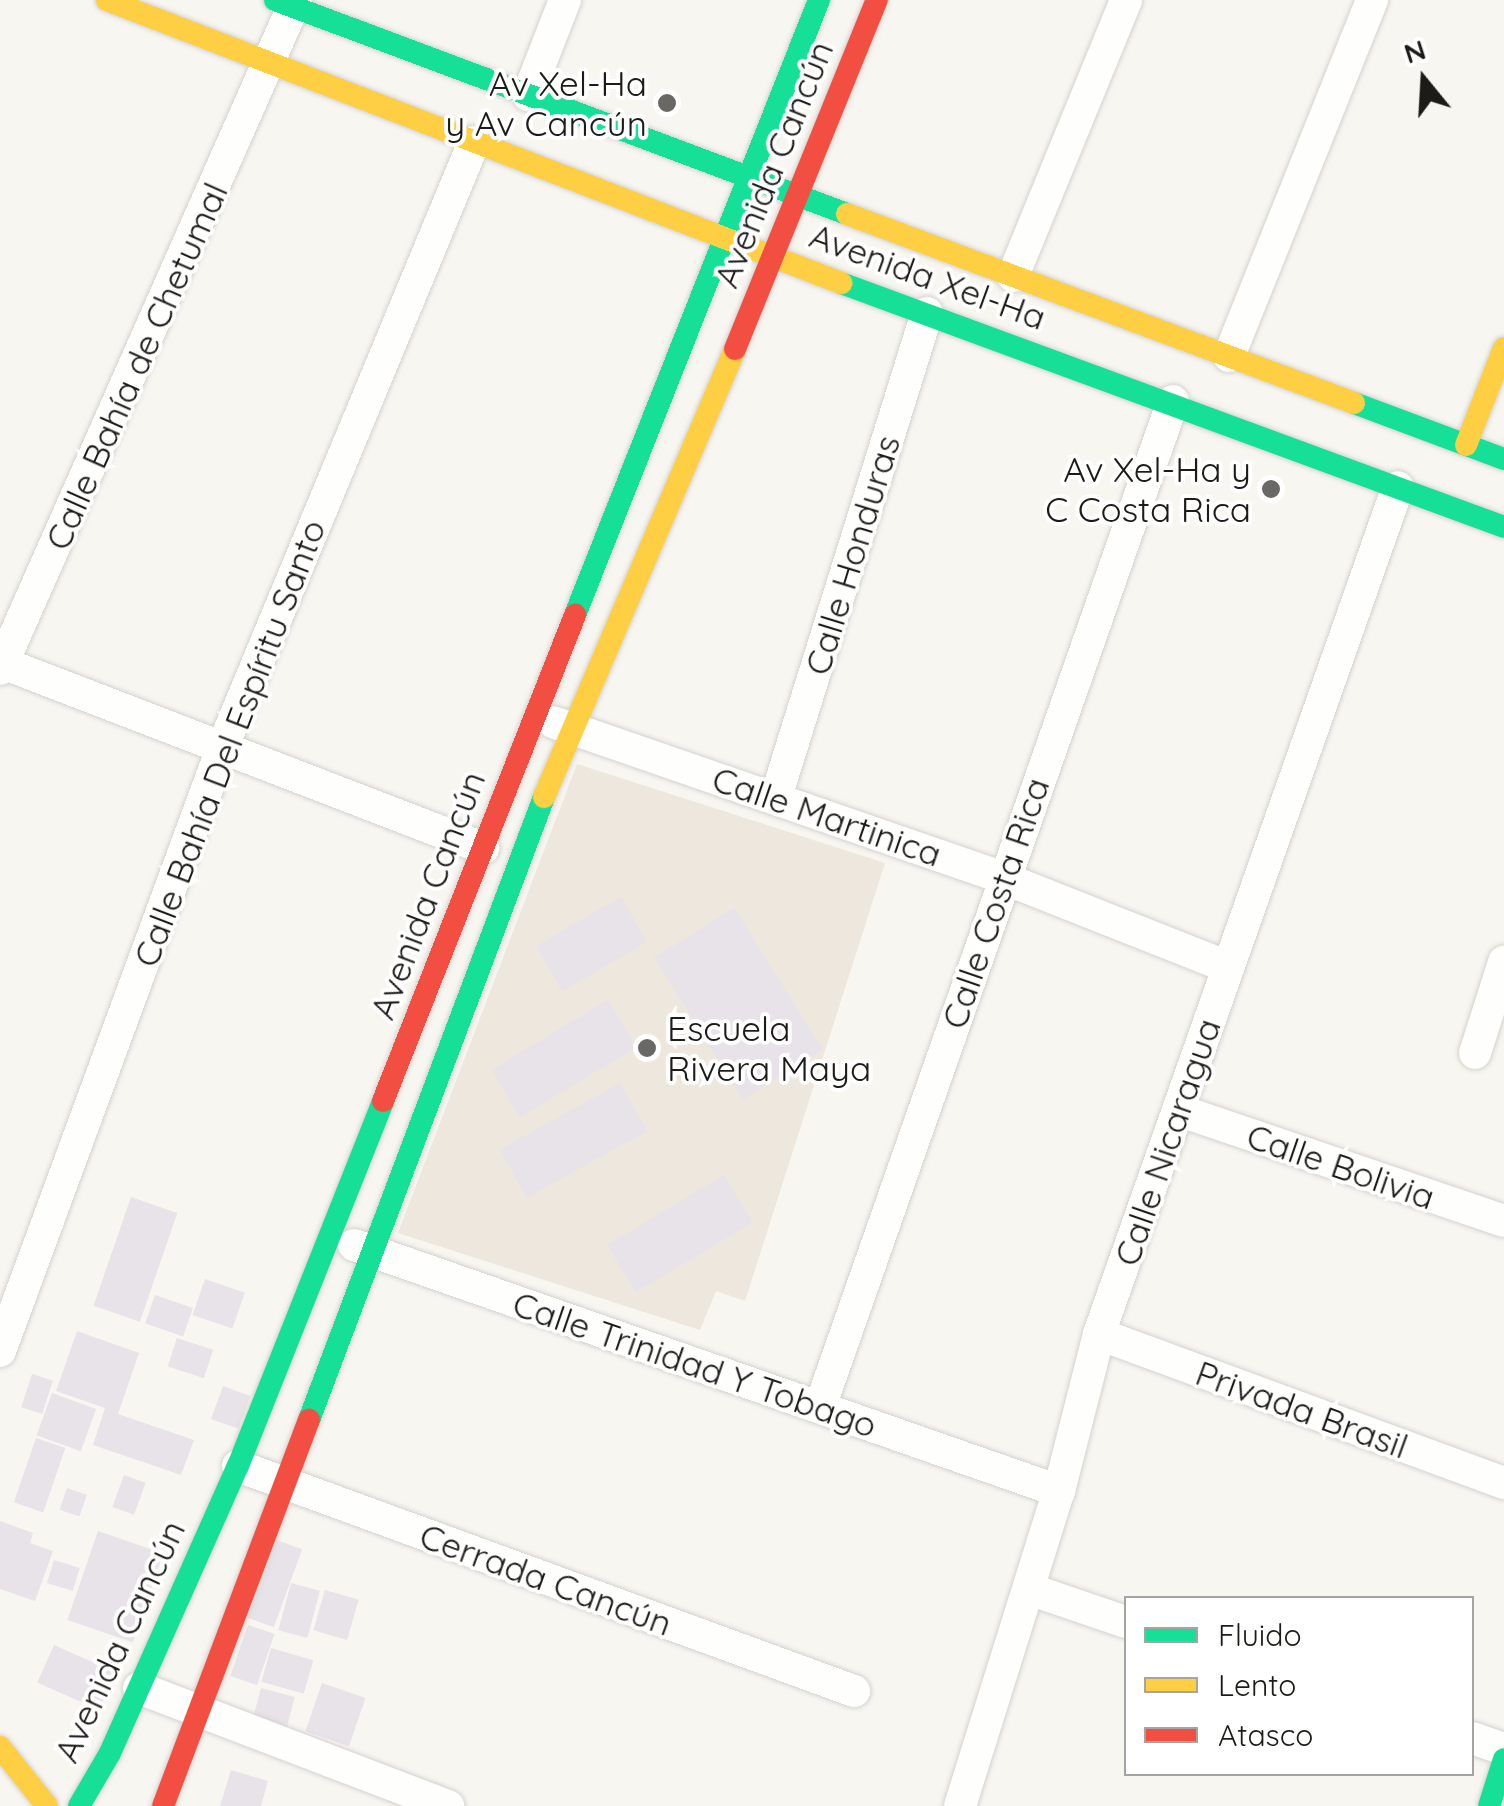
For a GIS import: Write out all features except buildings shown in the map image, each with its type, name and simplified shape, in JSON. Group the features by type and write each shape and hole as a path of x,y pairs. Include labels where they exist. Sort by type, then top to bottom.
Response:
{"street":[{"name":"Avenida Xel-Ha","path":"107,0 722,239 1173,401 1504,527"},
{"path":"528,95 565,0"},
{"name":"Avenida Cancún","path":"79,1806 139,1688 238,1466 819,0"},
{"name":"Avenida Cancún","path":"163,1806 570,728 775,258 877,0"},
{"path":"1013,276 1126,0"},
{"path":"1229,356 1372,0"},
{"name":"Avenida Xel-Ha","path":"288,2 798,197 1504,459"},
{"name":"Calle Bahía de Chetumal","path":"1,665 273,64 288,2"},
{"name":"Calle Bahía Del Espíritu Santo","path":"0,1351 223,746 474,142"},
{"name":"Calle Honduras","path":"776,797 927,313"},
{"path":"1466,445 1504,348"},
{"name":"Calle Costa Rica","path":"820,1406 1173,401"},
{"name":"Calle Nicaragua","path":"960,1806 1060,1491 1099,1334 1398,486"},
{"path":"1,665 223,746 482,848"},
{"name":"Calle Martinica","path":"534,716 1003,878 1228,967"},
{"path":"1474,1053 1504,962"},
{"name":"Calle Bolivia","path":"1178,1110 1504,1221"},
{"name":"Calle Trinidad Y Tobago","path":"331,1236 1060,1491"},
{"name":"Privada Brasil","path":"1099,1334 1504,1483"},
{"name":"Cerrada Cancún","path":"238,1466 854,1691"},
{"path":"1030,1589 1124,1621"},
{"path":"139,1688 448,1806"},
{"path":"1474,1739 1504,1749"},
{"path":"0,1747 47,1806"},
{"path":"1489,1806 1504,1759"}],"shaded area":[{"name":"Escuela Rivera Maya","path":"577,764 885,863 745,1301 716,1291 700,1330 398,1233"}],"traffic: fast":[{"path":"275,0 847,214"},
{"path":"575,615 819,0"},
{"path":"841,283 1504,527"},
{"path":"1354,403 1504,459"},
{"path":"309,1420 544,797"},
{"path":"79,1806 110,1753 238,1466 383,1101"},
{"path":"1489,1806 1504,1759"}],"traffic: slow":[{"path":"107,0 841,283"},
{"path":"847,214 1354,403"},
{"path":"1466,445 1504,348"},
{"path":"544,797 735,349"},
{"path":"0,1747 47,1806"}],"traffic: jam":[{"path":"735,349 877,0"},
{"path":"383,1101 575,615"},
{"path":"163,1806 309,1420"}],"place":[{"name":"Av Xel-Ha y Av Cancún","path":"667,103"},
{"name":"Av Xel-Ha y C Costa Rica","path":"1271,489"},
{"name":"Escuela Rivera Maya","path":"647,1048"}]}
